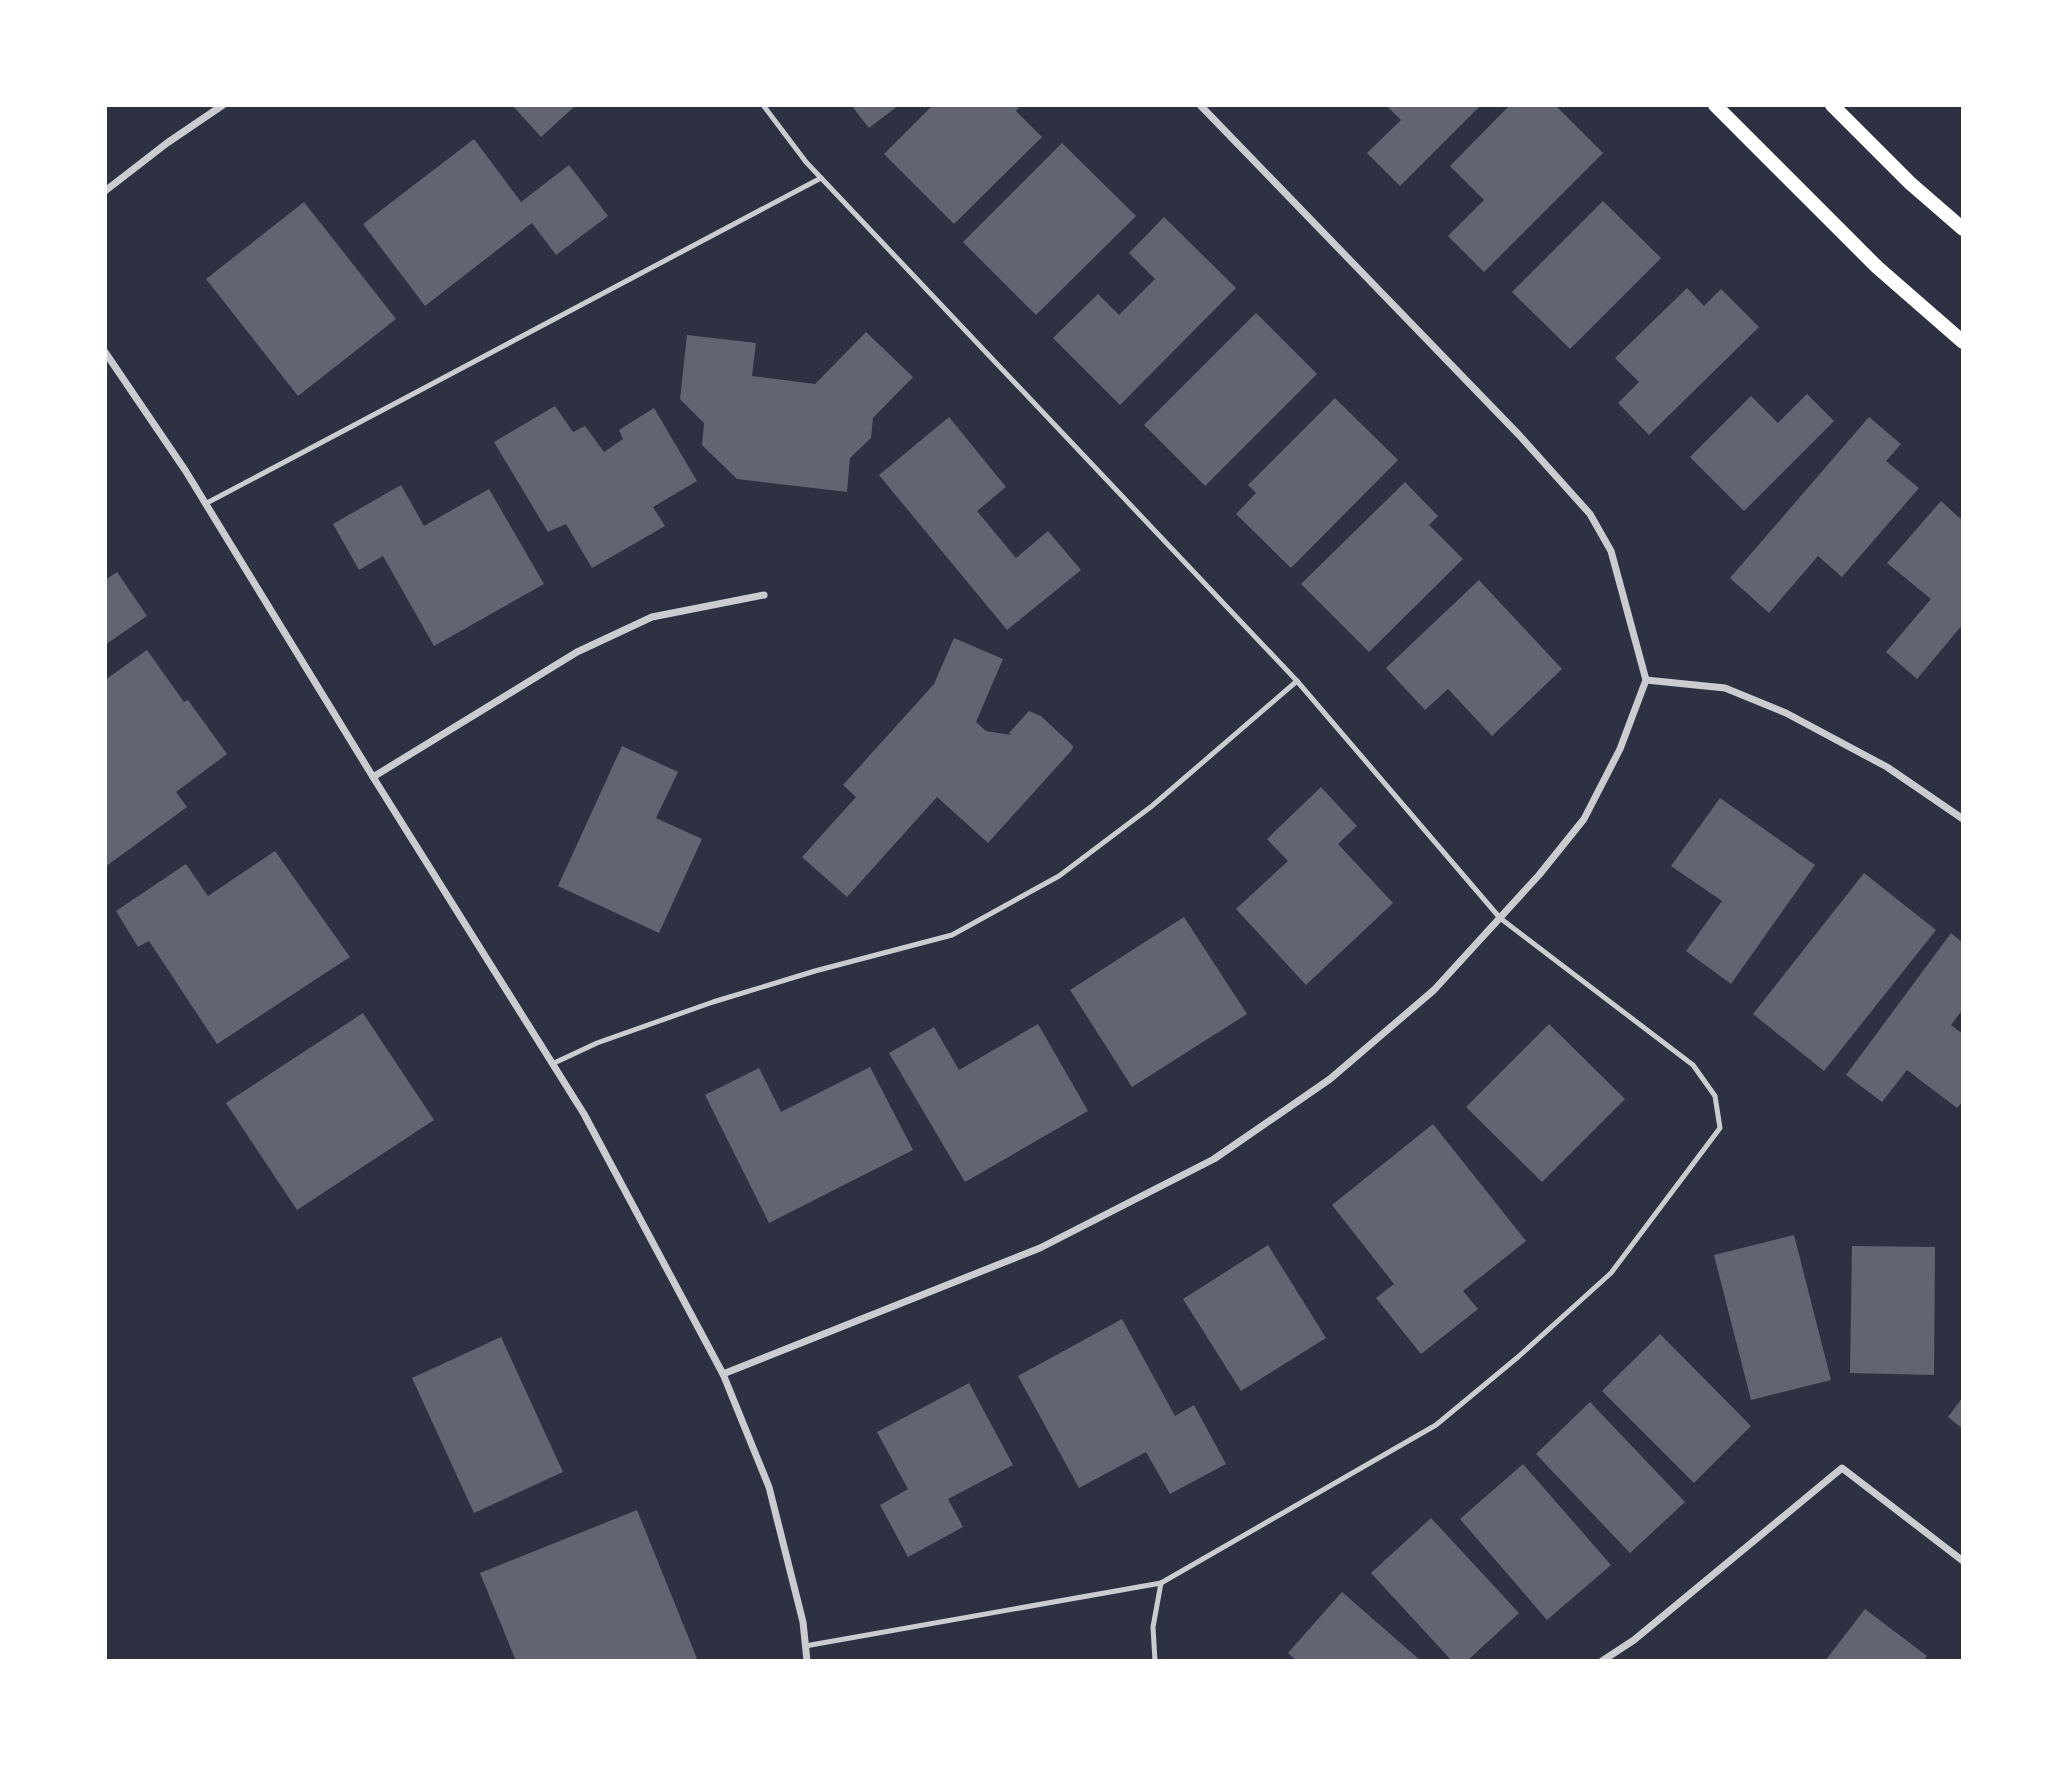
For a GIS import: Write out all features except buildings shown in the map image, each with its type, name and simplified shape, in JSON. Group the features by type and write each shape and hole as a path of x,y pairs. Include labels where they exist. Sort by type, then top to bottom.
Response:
{"main road":[{"path":"1715,105 1877,267 1963,342"},
{"path":"1832,105 1910,183 1963,229"}],"street":[{"path":"105,191 167,143 223,105"},
{"path":"723,1374 1040,1248 1214,1159 1330,1079 1434,990 1539,875 1584,819 1620,749 1646,680 1611,551 1590,514 1520,436 1200,105"},
{"path":"105,352 205,503 584,1114 723,1374 769,1487 803,1622 807,1661"},
{"path":"373,777 577,652 652,617 764,595"},
{"path":"1646,680 1725,688 1786,713 1887,767 1963,819"},
{"path":"1602,1661 1634,1640 1842,1468 1963,1561"}],"lane":[{"path":"763,105 806,162 1297,681 1500,918 1693,1065 1715,1096 1720,1128 1611,1273 1518,1357 1436,1425 1161,1583 806,1646"},
{"path":"205,503 821,178"},
{"path":"552,1064 597,1044 713,1002 815,971 952,935 1059,876 1152,806 1297,681"},
{"path":"1155,1661 1153,1627 1161,1583"}]}
